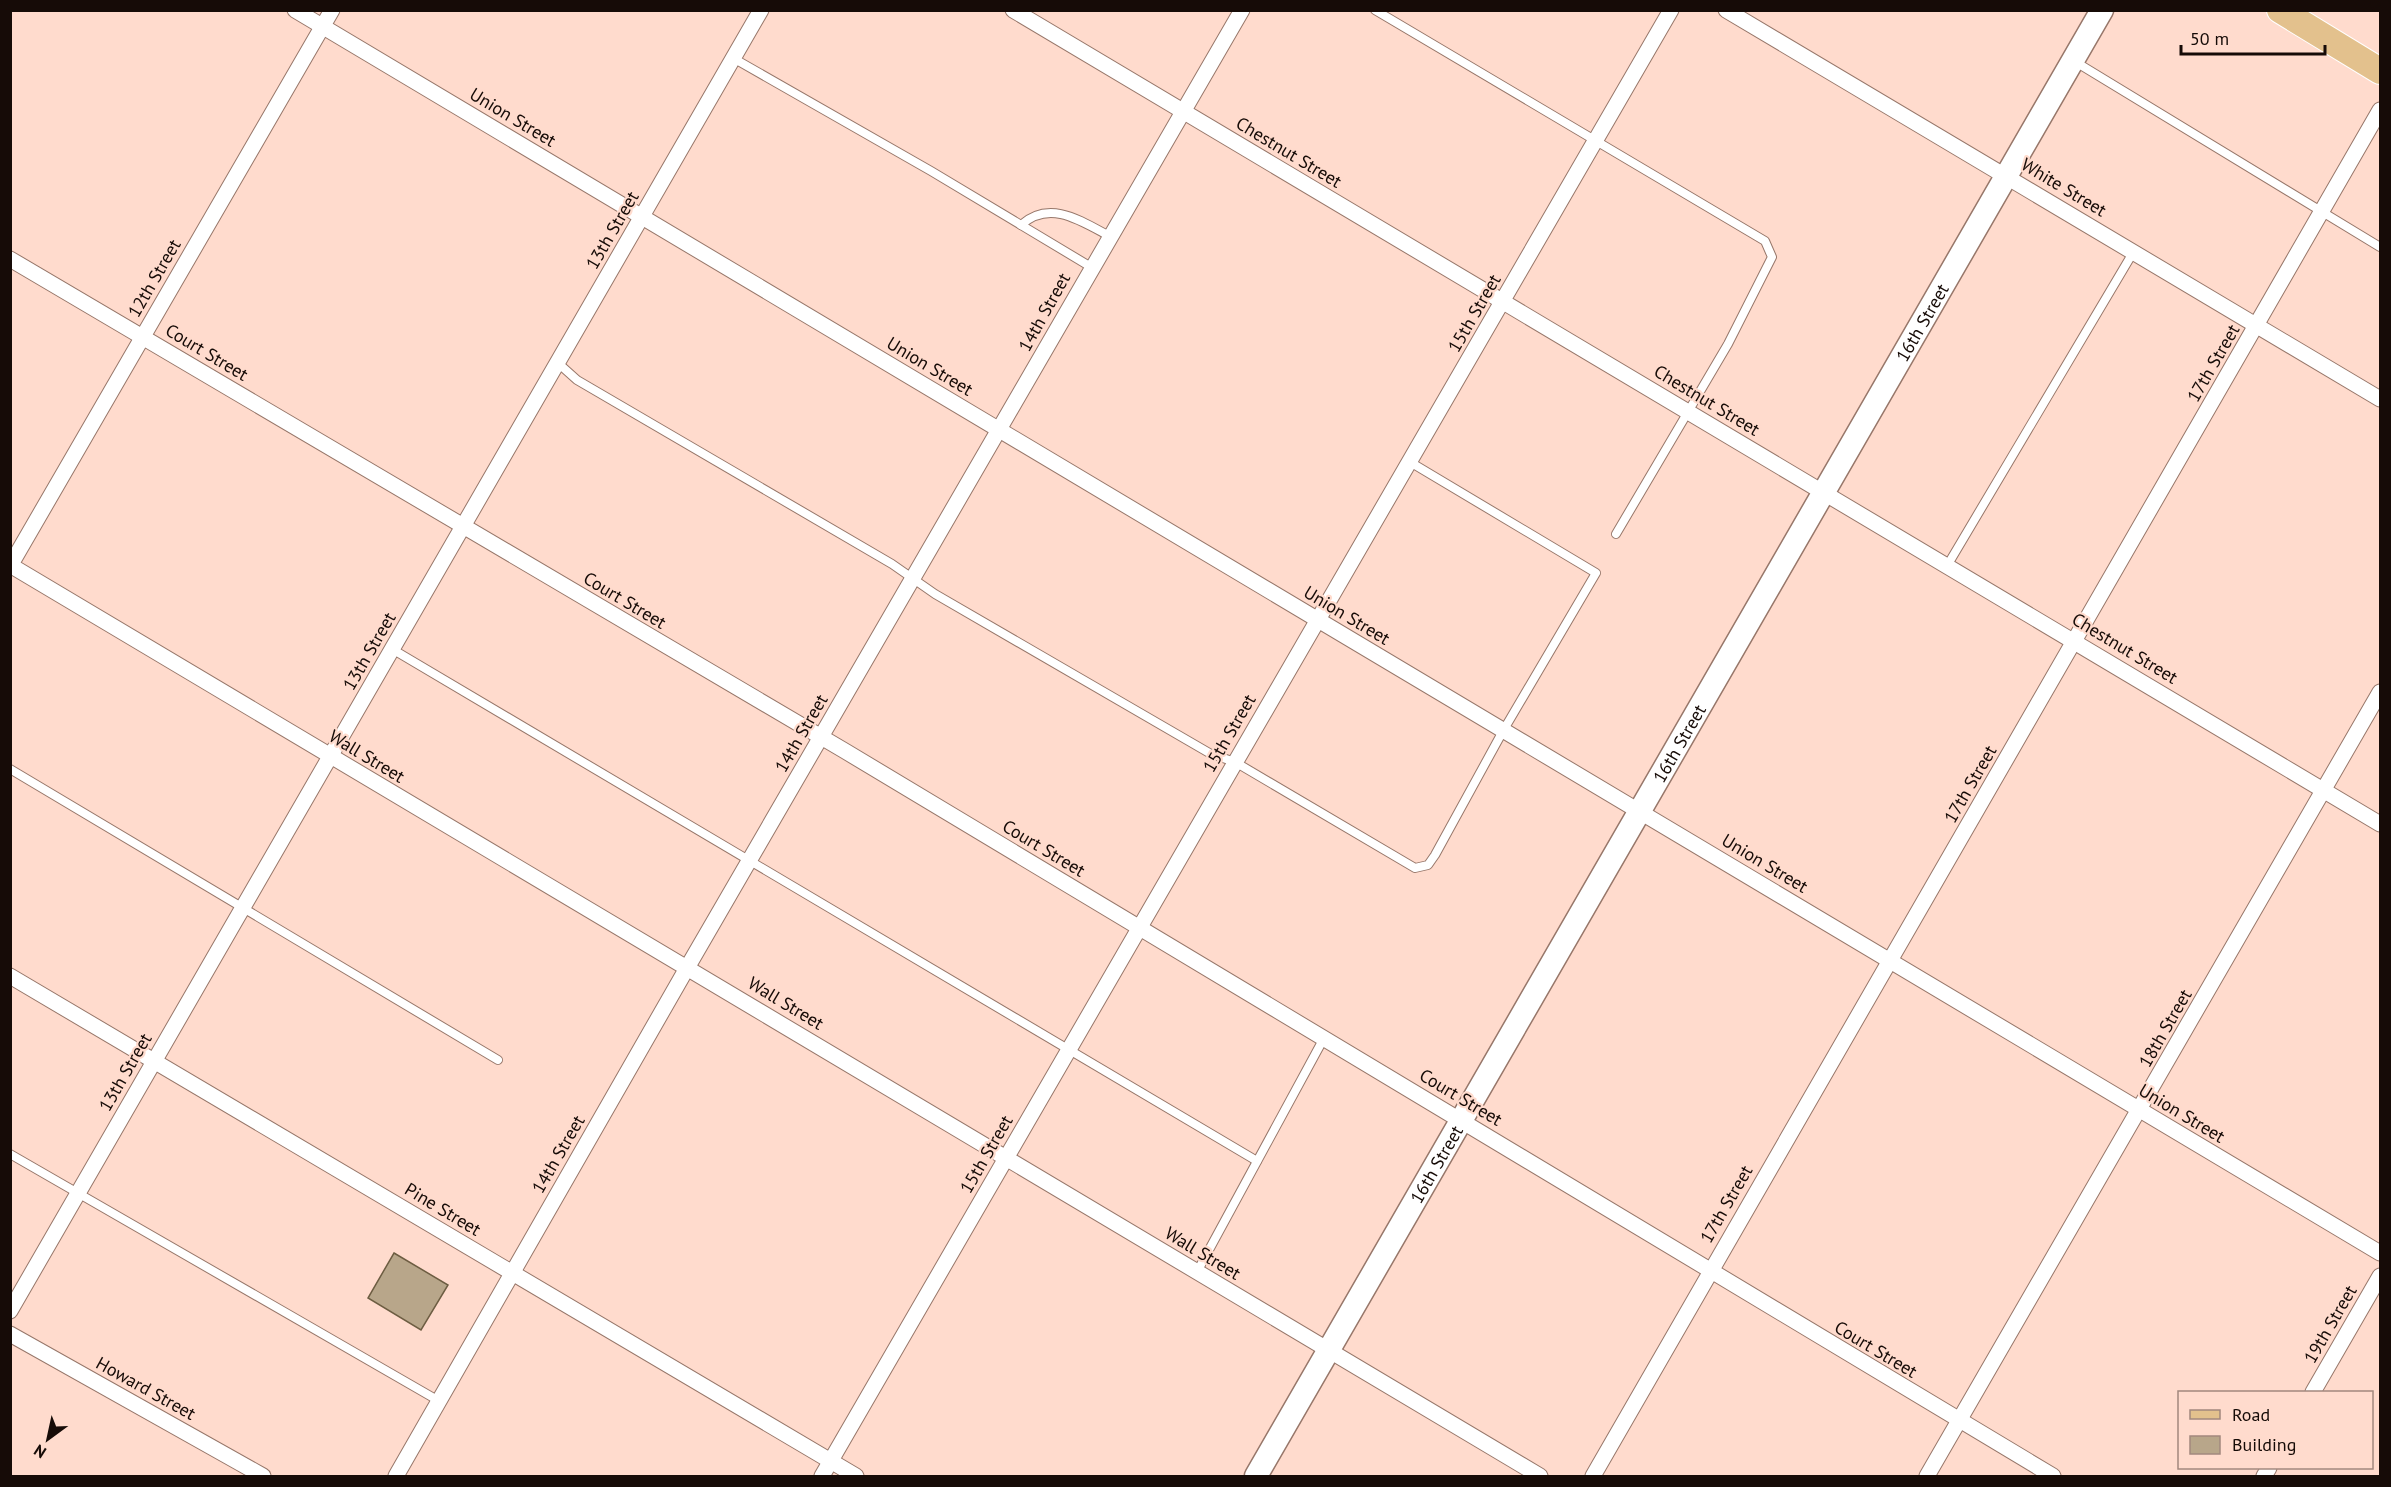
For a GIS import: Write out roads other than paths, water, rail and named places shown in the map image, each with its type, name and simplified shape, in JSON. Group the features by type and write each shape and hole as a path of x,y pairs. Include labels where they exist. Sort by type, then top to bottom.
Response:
{"main road":[{"path":"2280,10 2380,71"}],"street":[{"name":"Union Street","path":"294,10 2380,1253"},
{"name":"12th Street","path":"11,565 332,10"},
{"name":"13th Street","path":"10,1311 332,757 761,10"},
{"name":"Chestnut Street","path":"1013,10 2380,824"},
{"name":"14th Street","path":"396,1476 820,737 914,579 1091,267 1111,237 1242,10"},
{"name":"15th Street","path":"822,1476 1671,10"},
{"name":"White Street","path":"1726,10 2380,399"},
{"name":"16th Street","path":"1256,1476 2102,10"},
{"name":"17th Street","path":"1593,1476 2258,326 2380,110"},
{"name":"Court Street","path":"10,259 820,737 1461,1119 1709,1272 2053,1476"},
{"name":"Wall Street","path":"11,565 1540,1476"},
{"name":"18th Street","path":"1927,1476 2140,1111 2380,692"},
{"name":"Pine Street","path":"10,976 856,1476"},
{"name":"19th Street","path":"2314,1391 2380,1276"},
{"name":"Howard Street","path":"10,1334 263,1476"}],"lane":[{"path":"1375,10 1765,242 1772,257 1728,344 1616,534"},
{"path":"733,58 1091,267"},
{"path":"2073,60 2380,247"},
{"path":"1021,225 1033,214 1052,211 1111,237"},
{"path":"1947,566 2134,251"},
{"path":"558,363 578,380 914,579 935,594 1211,754 1235,762 1415,868 1428,865 1435,855 1503,730 1596,573 1410,462"},
{"path":"392,649 1257,1161"},
{"path":"10,769 498,1060"},
{"path":"1197,1272 1324,1038"},
{"path":"10,1154 439,1401"}]}
